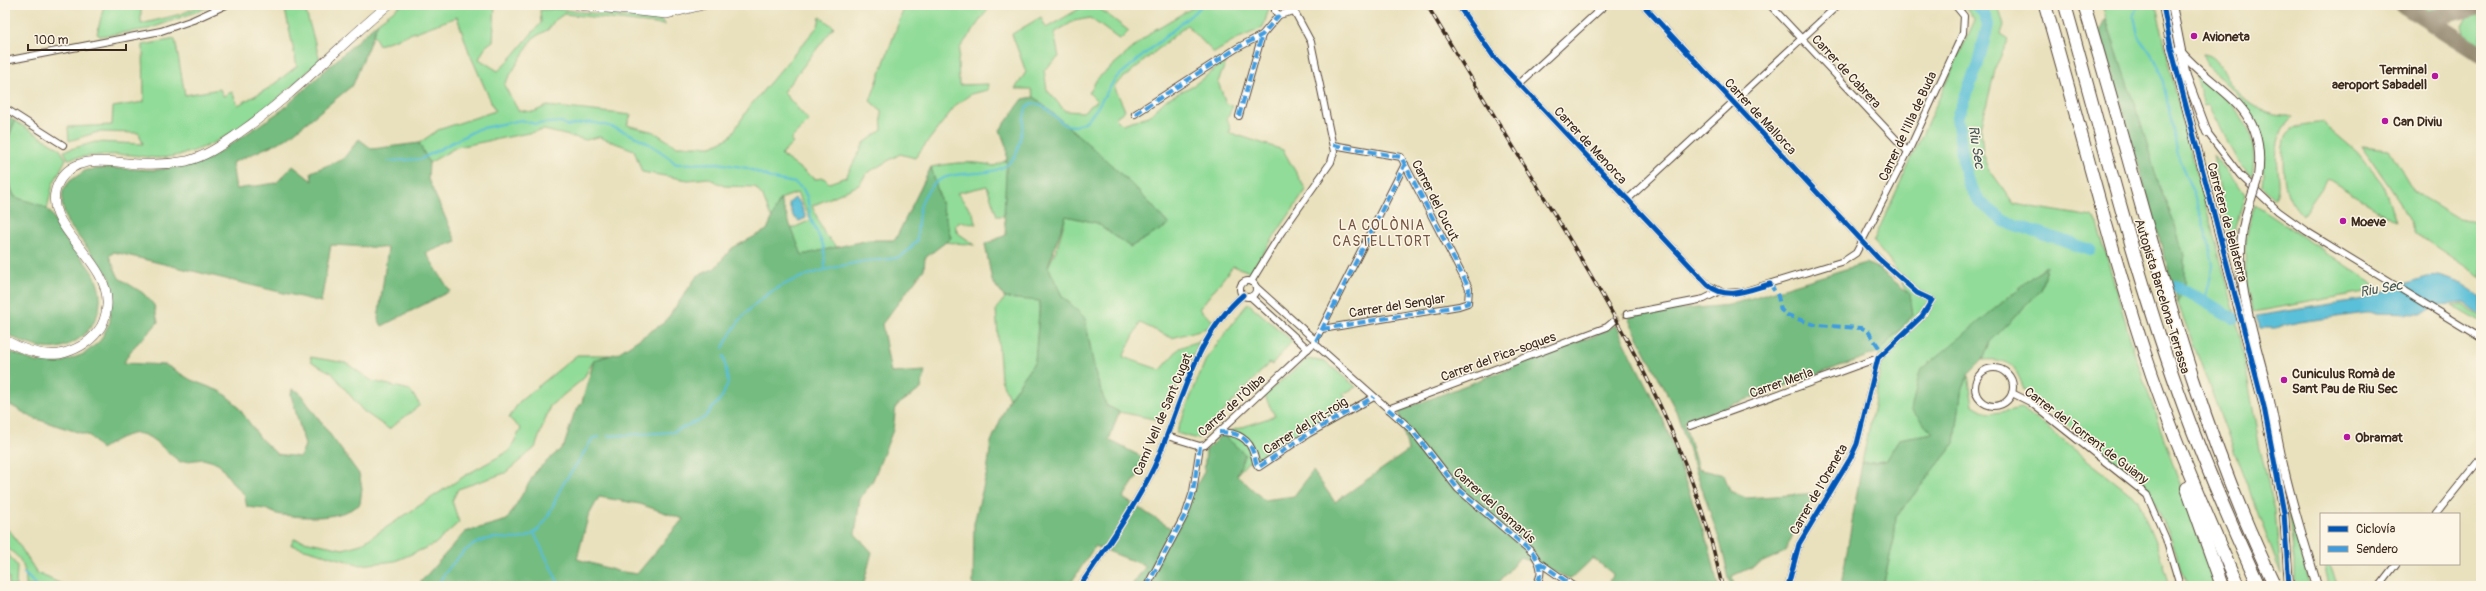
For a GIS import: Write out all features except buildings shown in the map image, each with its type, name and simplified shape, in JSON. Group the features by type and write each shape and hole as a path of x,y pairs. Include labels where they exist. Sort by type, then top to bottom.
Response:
{"highway":[{"path":"2045,5 2119,270 2166,414 2189,475 2238,586"},
{"name":"Autopista Barcelona-Terrassa","path":"2065,5 2139,267 2176,385 2208,469 2259,586"},
{"path":"2084,5 2192,380 2241,515 2275,586"},
{"path":"2166,414 2177,458 2222,586"}],"main road":[{"path":"5,340 30,351 59,354 72,350 87,342 96,334 103,322 107,297 103,279 96,266 62,226 55,208 55,192 65,173 75,166 89,162 166,164 188,160 212,151 291,94 388,5"},
{"path":"577,5 667,14 703,5"}],"street":[{"path":"5,61 161,31 193,20 226,5"},
{"path":"1275,5 1275,11 1279,15"},
{"path":"1519,84 1605,5"},
{"name":"Carrer de Mallorca","path":"1643,5 1863,243"},
{"name":"Carrer de Cabrera","path":"1770,5 1908,152"},
{"path":"1627,200 1838,5"},
{"name":"Carrer de l'Illa de Buda","path":"1718,292 1742,292 1844,261 1856,253 1863,243 1908,152 1963,33 1964,16 1955,5"},
{"name":"Carretera de Bellaterra","path":"2164,5 2178,75 2240,312 2272,445 2284,513 2289,586"},
{"path":"2172,5 2179,50 2196,106 2207,132"},
{"name":"Carrer de Menorca","path":"1460,6 1494,57 1708,285 1718,292"},
{"path":"1239,116 1262,36 1279,15 1292,8 1305,27 1311,42 1333,145 1332,162 1281,233 1251,282"},
{"path":"1135,114 1237,48 1262,36"},
{"path":"2179,50 2191,64 2231,95 2245,112 2257,141 2260,159 2258,177 2240,244 2244,295 2268,391 2283,468 2317,586"},
{"path":"2178,75 2189,102 2207,132 2240,175 2278,211 2306,231 2481,338"},
{"path":"5,108 63,145"},
{"name":"Carrer del Cucut","path":"1333,145 1401,156 1469,288 1470,295"},
{"name":"Carrer de l'Òliba","path":"1147,586 1186,513 1193,492 1200,446 1205,445 1315,342 1405,164"},
{"path":"1863,243 1898,278 1923,297 1932,300 1922,316 1878,358"},
{"path":"1251,297 1256,292 1256,287 1251,282 1245,282 1241,286 1240,290 1243,296 1251,297 1308,349"},
{"name":"Carrer del Gamarús","path":"1256,287 1374,397 1412,430 1458,489 1533,553 1540,563 1573,586"},
{"path":"1627,314 1704,299 1718,292"},
{"name":"Carrer del Senglar","path":"1322,329 1459,306 1468,303 1470,295"},
{"name":"Camí Vell de Sant Cugat","path":"1080,586 1120,528 1153,467 1200,354 1225,314 1243,296"},
{"name":"Carrer del Pica-soques","path":"1388,409 1606,327 1614,321"},
{"name":"Carrer Merla","path":"1690,426 1878,358"},
{"name":"Carrer de l'Oreneta","path":"1788,586 1799,544 1850,459 1857,444 1878,358"},
{"name":"Carrer del Torrent de Guiany","path":"1993,368 2002,369 2011,379 2012,393 2004,403 1988,404 1978,396 1976,381 1986,370 1993,368"},
{"name":"Carrer del Torrent de Guiany","path":"2012,393 2030,402 2147,495 2166,539 2180,586"},
{"name":"Carrer del Pit-roig","path":"1219,432 1234,432 1240,435 1250,446 1258,467 1308,434 1374,397"},
{"path":"1167,436 1200,446"},
{"path":"2437,513 2481,458"},
{"path":"1535,586 1541,574 1540,563"},
{"path":"2379,586 2395,565"}],"green space":[{"path":"104,5 141,5 141,24 181,14 202,5 215,5 149,29 100,36 97,34"},
{"path":"284,5 304,5 320,60 267,108 247,123 205,147 182,154 159,158 116,155 68,159 64,151 95,142 143,144 139,133 98,132 69,141 68,127 112,125 113,107 144,102 143,45 175,39 185,95 220,89 223,96 232,92 238,105 269,88 297,66"},
{"path":"401,5 495,5 493,41 486,46 479,59 498,71 510,60 541,23 540,10 556,9 662,21 665,25 564,14 554,21 549,29 533,38 504,85 518,110 533,112 547,106 631,115 627,125 654,132 676,146 712,146 730,137 750,106 818,26 820,17 834,27 783,92 809,121 790,140 793,143 781,155 815,179 824,178 829,183 846,177 864,143 882,130 881,111 870,101 905,5 991,5 960,48 958,61 959,85 988,84 988,90 971,94 956,105 915,158 900,154 867,173 859,185 812,206 825,235 837,247 802,255 791,229 811,220 797,193 780,199 772,220 763,197 755,187 724,186 708,178 688,180 642,172 634,150 599,137 586,140 544,130 457,147 429,163 419,143 438,130 495,111 469,52 457,17 379,45 373,34 378,22"},
{"path":"636,5 688,5 675,8 662,8"},
{"path":"1086,5 1095,5 1129,31 1120,40 1090,18 1074,21 1054,33 1059,57 1044,70 1047,90 1065,111 1083,112 1097,101 1089,93 1097,79 1154,30 1197,5 1270,5 1263,28 1239,38 1214,53 1187,25 1114,86 1125,110 1115,118 1122,124 1149,116 1167,99 1194,85 1227,60 1218,82 1226,103 1233,106 1227,118 1231,130 1228,132 1283,150 1306,190 1250,272 1233,266 1199,309 1214,322 1210,327 1172,338 1140,323 1123,357 1161,370 1179,348 1201,340 1159,420 1119,412 1106,405 1095,373 1085,318 1062,296 1048,267 1057,248 1066,216 1097,223 1130,247 1169,225 1154,207 1121,174 1034,97 1031,89 1015,89 1026,72 1012,34 1041,17 1046,28"},
{"path":"1964,5 1998,5 2004,25 2001,34 2009,39 1996,66 1981,128 1983,153 1989,169 2014,204 2092,217 2096,220 2135,355 2215,586 2187,586 2170,536 2147,490 2024,389 2018,374 2010,365 2000,360 1983,360 1990,342 2041,290 2046,266 1980,321 1933,433 1899,439 1885,461 1862,463 1879,381 1879,352 1913,315 1908,293 1904,284 1894,267 1873,242 1975,20"},
{"path":"2102,5 2156,5 2180,111 2238,324 2260,449 2275,511 2281,574 2178,304 2184,284 2184,256 2174,222 2159,186"},
{"path":"2425,5 2461,5 2440,12 2423,11"},
{"path":"2481,10 2481,47 2465,36 2462,26 2467,17"},
{"path":"2105,18 2143,130 2159,186 2174,222 2184,256 2184,284 2178,304 2100,31"},
{"path":"378,22 353,85 286,139 232,163 236,189 276,183 293,166 312,181 311,172 343,159 359,139 372,149 419,143 429,163 428,179 456,241 426,253 450,291 382,326 378,319 388,248 331,245 321,302 114,252 109,256 119,278 143,293 154,305 158,322 135,346 124,363 166,365 191,380 222,392 236,404 261,439 277,454 300,457 305,445 291,395 292,389 299,392 359,474 362,488 360,504 343,513 323,517 281,515 265,509 247,507 244,494 235,486 218,463 203,459 180,462 159,444 143,434 126,436 101,449 90,436 33,418 5,402 5,350 36,362 59,363 84,354 100,341 110,322 110,277 67,222 62,204 63,190 70,181 86,170 108,168 155,170 187,166 209,159 282,110"},
{"path":"2203,54 2216,60 2229,82 2248,102 2271,114 2289,116 2292,118 2283,129 2278,141 2278,185 2274,198 2262,186 2263,157 2258,131 2253,119 2237,96 2209,67"},
{"path":"2196,75 2222,95 2241,116 2248,129 2252,142 2254,158 2252,176 2238,162 2208,105 2204,106"},
{"path":"1034,97 1121,174 1154,207 1169,225 1130,247 1097,223 1066,216 1048,266 1062,296 1085,318 1095,373 1106,405 1119,412 1109,440 1148,460 1123,498 1172,529 1204,472 1206,450 1222,434 1245,454 1237,475 1264,500 1294,496 1313,471 1335,502 1408,451 1399,411 1599,334 1616,325 1663,419 1710,550 1718,586 1606,586 1613,574 1593,558 1571,579 1520,557 1496,586 1131,586 1146,566 1095,546 1069,586 973,586 974,523 987,472 991,442 1009,399 1035,361 1040,301 1005,298 992,281 985,244 1006,235 1004,216 1007,149 1000,130 1023,99"},
{"path":"5,114 15,121 5,145"},
{"path":"15,121 59,148 66,159 53,184 47,209 15,197 10,187 5,168 5,159 8,141"},
{"path":"2323,123 2357,152 2382,183 2396,221 2328,179 2302,216 2296,208 2286,189 2283,164 2285,138 2291,130 2300,126"},
{"path":"2362,146 2389,149 2415,193 2458,219 2481,223 2481,277 2415,233 2400,202"},
{"path":"2213,155 2245,194 2236,227 2233,253"},
{"path":"1007,160 1004,216 997,216 987,186 957,193 973,213 976,224 960,222 955,225 958,233 975,245 945,242 951,238 931,167 955,163 978,163 994,166"},
{"path":"931,167 951,238 925,258 924,269 882,324 891,373 925,371 921,389 896,406 893,430 873,480 860,499 855,534 872,552 863,586 417,586 465,532 507,520 536,471 564,446 574,414 582,402 594,360 618,353 665,322 697,276 715,268 732,248 767,230 780,199 802,255 868,240 895,240","holes":["599,497 640,504 683,519 637,574 617,571 577,559 588,517"]},
{"path":"5,179 15,197 40,205 49,211 62,235 92,271 98,285 100,306 97,316 86,333 68,345 51,349 37,347 5,333"},
{"path":"2255,205 2381,289 2254,312 2250,298 2245,258 2247,233"},
{"path":"1865,263 1878,268 1910,294 1913,315 1879,352 1684,422 1698,469 1724,475 1730,491 1746,498 1819,493 1795,530 1785,552 1732,576 1734,586 1731,586 1721,545 1676,411 1628,318 1643,313 1729,305"},
{"path":"2046,266 2041,290 1990,342 1983,360 1968,375 1961,393 1955,443 1896,517 1894,539 1883,586 1841,586 1862,463 1885,461 1899,439 1933,433 1911,410 1920,371"},
{"path":"1005,298 1040,300 1035,361 1009,399 1001,379 996,309"},
{"path":"1248,303 1292,341 1272,365 1269,363 1198,439 1176,433 1206,359"},
{"path":"2463,305 2481,318 2481,323 2452,306"},
{"path":"577,355 610,355 594,360 583,379 550,406 535,448 505,473 458,489 452,501 459,522 435,544 395,561 361,565 291,545 294,539 343,549 361,544 466,475 509,451 521,429 509,418 519,402"},
{"path":"310,357 346,363 372,381 410,390 420,405 389,429 363,411 332,373 312,362"},
{"path":"1307,359 1326,362 1356,387 1343,394 1350,405 1259,461 1249,461 1236,475 1222,434 1275,416 1264,395"},
{"path":"1968,375 1973,405 1989,414 2022,408 2138,500 2158,549 2169,586 1883,586 1894,539 1896,517 1955,443 1961,393"},
{"path":"2288,508 2311,586 2294,586 2294,560"},
{"path":"5,529 11,532 37,573 66,586 26,586 25,573 22,563 5,547"},
{"path":"5,550 17,566 16,586 9,586 9,577 5,573"},
{"path":"2324,565 2329,565 2338,586 2329,586"}],"water":[{"path":"795,198 800,203 806,218 799,221 793,216 789,203"},
{"path":"2438,276 2458,282 2481,297 2481,316 2464,303 2439,305 2421,314 2366,313 2299,322 2275,328 2261,328 2256,316 2364,299 2401,285 2427,277"}],"waterway":[{"path":"932,186 941,179 951,176 997,170 1007,165 1017,152 1026,108 1032,103 1042,105 1065,125 1075,126 1085,122 1095,111 1115,79 1203,5"},
{"name":"Riu Sec","path":"1976,5 1984,13 1988,25 1977,67 1957,117 1964,168 1969,185 1980,202 2004,221 2090,250"},
{"path":"2139,5 2134,16 2138,35 2152,55 2162,77 2179,159 2194,195 2210,247 2213,266 2205,301"},
{"path":"388,161 421,159 478,129 521,120 535,124 562,122 567,126 589,122 605,125 616,128 649,144 676,164 718,163 747,168 773,179 795,183 803,189 807,197 811,219 824,247 825,268"},
{"path":"723,348 734,328 748,311 763,298 780,287 798,278 838,266 865,261 885,260 902,256 917,241 919,212 923,199 931,187"},
{"name":"Riu Sec","path":"2175,287 2194,295 2234,319"},
{"path":"608,436 673,432 704,418 722,397 728,383 724,356"},
{"path":"436,586 448,569 462,553 470,547 488,539 525,538 540,528 561,487 593,438 599,437"},
{"path":"534,533 560,586"},
{"path":"24,573 37,586"}],"taxiway":[{"path":"2404,5 2481,54"},
{"path":"2427,19 2480,5"}],"tunnel":[{"path":"1614,321 1627,314"}],"railway":[{"path":"1427,5 1577,252 1644,372 1664,413 1698,498 1711,541 1722,586"}],"marked path":[{"path":"1135,114 1237,48 1262,35 1279,15"},
{"path":"1239,116 1262,35"},
{"path":"1322,329 1459,306 1468,303 1469,288 1401,157 1333,145"},
{"path":"1316,341 1405,164"},
{"path":"1770,284 1778,296 1781,310 1787,315 1815,325 1862,328 1868,331 1882,352"},
{"path":"1219,432 1231,433 1245,440 1252,449 1256,463 1259,467 1308,434 1374,397"},
{"path":"1388,409 1412,430 1458,489 1533,553 1540,565 1540,577 1535,586"},
{"path":"1147,586 1186,513 1193,492 1200,446"},
{"path":"1540,563 1573,586"}],"cycle path":[{"path":"1458,5 1494,57 1708,285 1715,290 1738,293 1770,284"},
{"path":"1643,5 1878,258 1917,293 1932,300 1922,316 1878,358 1857,444 1850,459 1799,544 1788,586"},
{"path":"2163,5 2171,48 2264,407 2284,513 2289,586"},
{"path":"1080,586 1119,528 1146,483 1154,467 1180,399 1200,353 1226,312 1243,295"}],"place":[{"name":"Avioneta","path":"2194,36"},
{"name":"Terminal aeroport Sabadell","path":"2435,76"},
{"name":"Can Diviu","path":"2385,121"},
{"name":"Moeve","path":"2343,221"},
{"name":"Cuniculus Romà de Sant Pau de Riu Sec","path":"2284,380"},
{"name":"Obramat","path":"2347,437"}],"district":[{"name":"LA COLÒNIA CASTELLTORT","path":"1382,234"}]}
